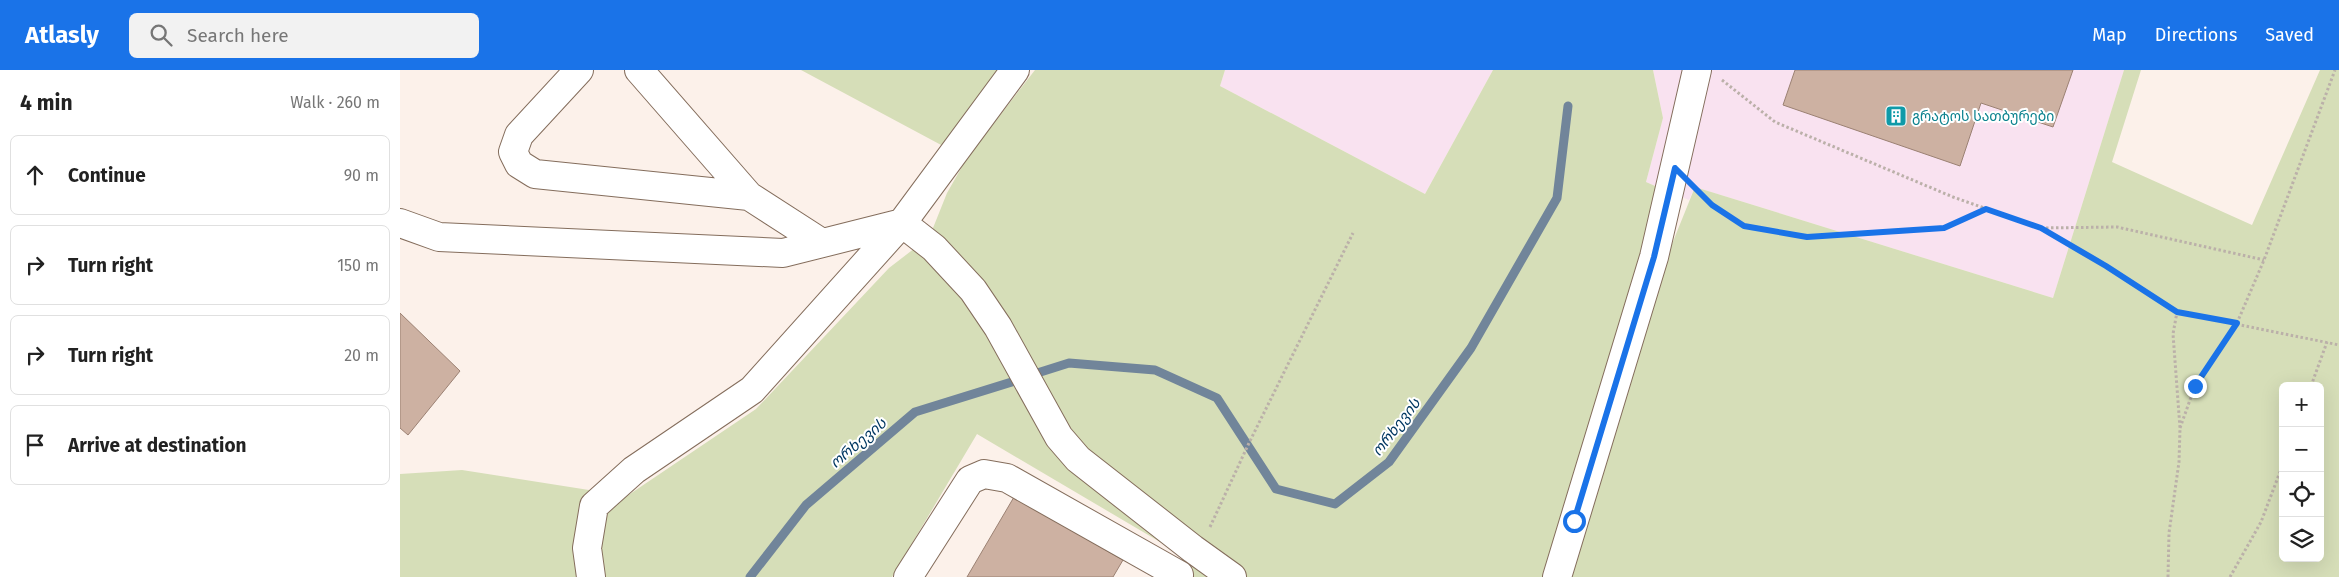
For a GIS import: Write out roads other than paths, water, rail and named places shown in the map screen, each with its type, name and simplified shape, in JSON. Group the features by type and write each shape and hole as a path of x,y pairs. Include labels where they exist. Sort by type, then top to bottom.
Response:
{"street":[{"path":"579,70 520,135 513,152 519,164 535,174 748,196"},
{"path":"639,70 748,196 822,243"},
{"path":"591,577 587,548 594,506 634,470 752,390 902,223 1015,70"},
{"path":"1557,577 1654,257 1675,168 1707,73"},
{"path":"400,222 439,237 784,253 902,223"},
{"path":"902,223 934,248 974,290 998,327 1058,437 1078,459 1232,577"},
{"path":"908,577 970,480 984,474 1007,478 1178,576 1193,549"}],"waterway":[{"name":"ორხევის","path":"1031,375 1069,363 1155,370 1217,398 1276,489 1335,504 1389,462 1471,348 1557,198 1568,106"},
{"name":"ორხევის","path":"750,577 806,505 915,412 1018,380"}],"place":[{"name":"გრატოს სათბურები","path":"1896,116"}]}
